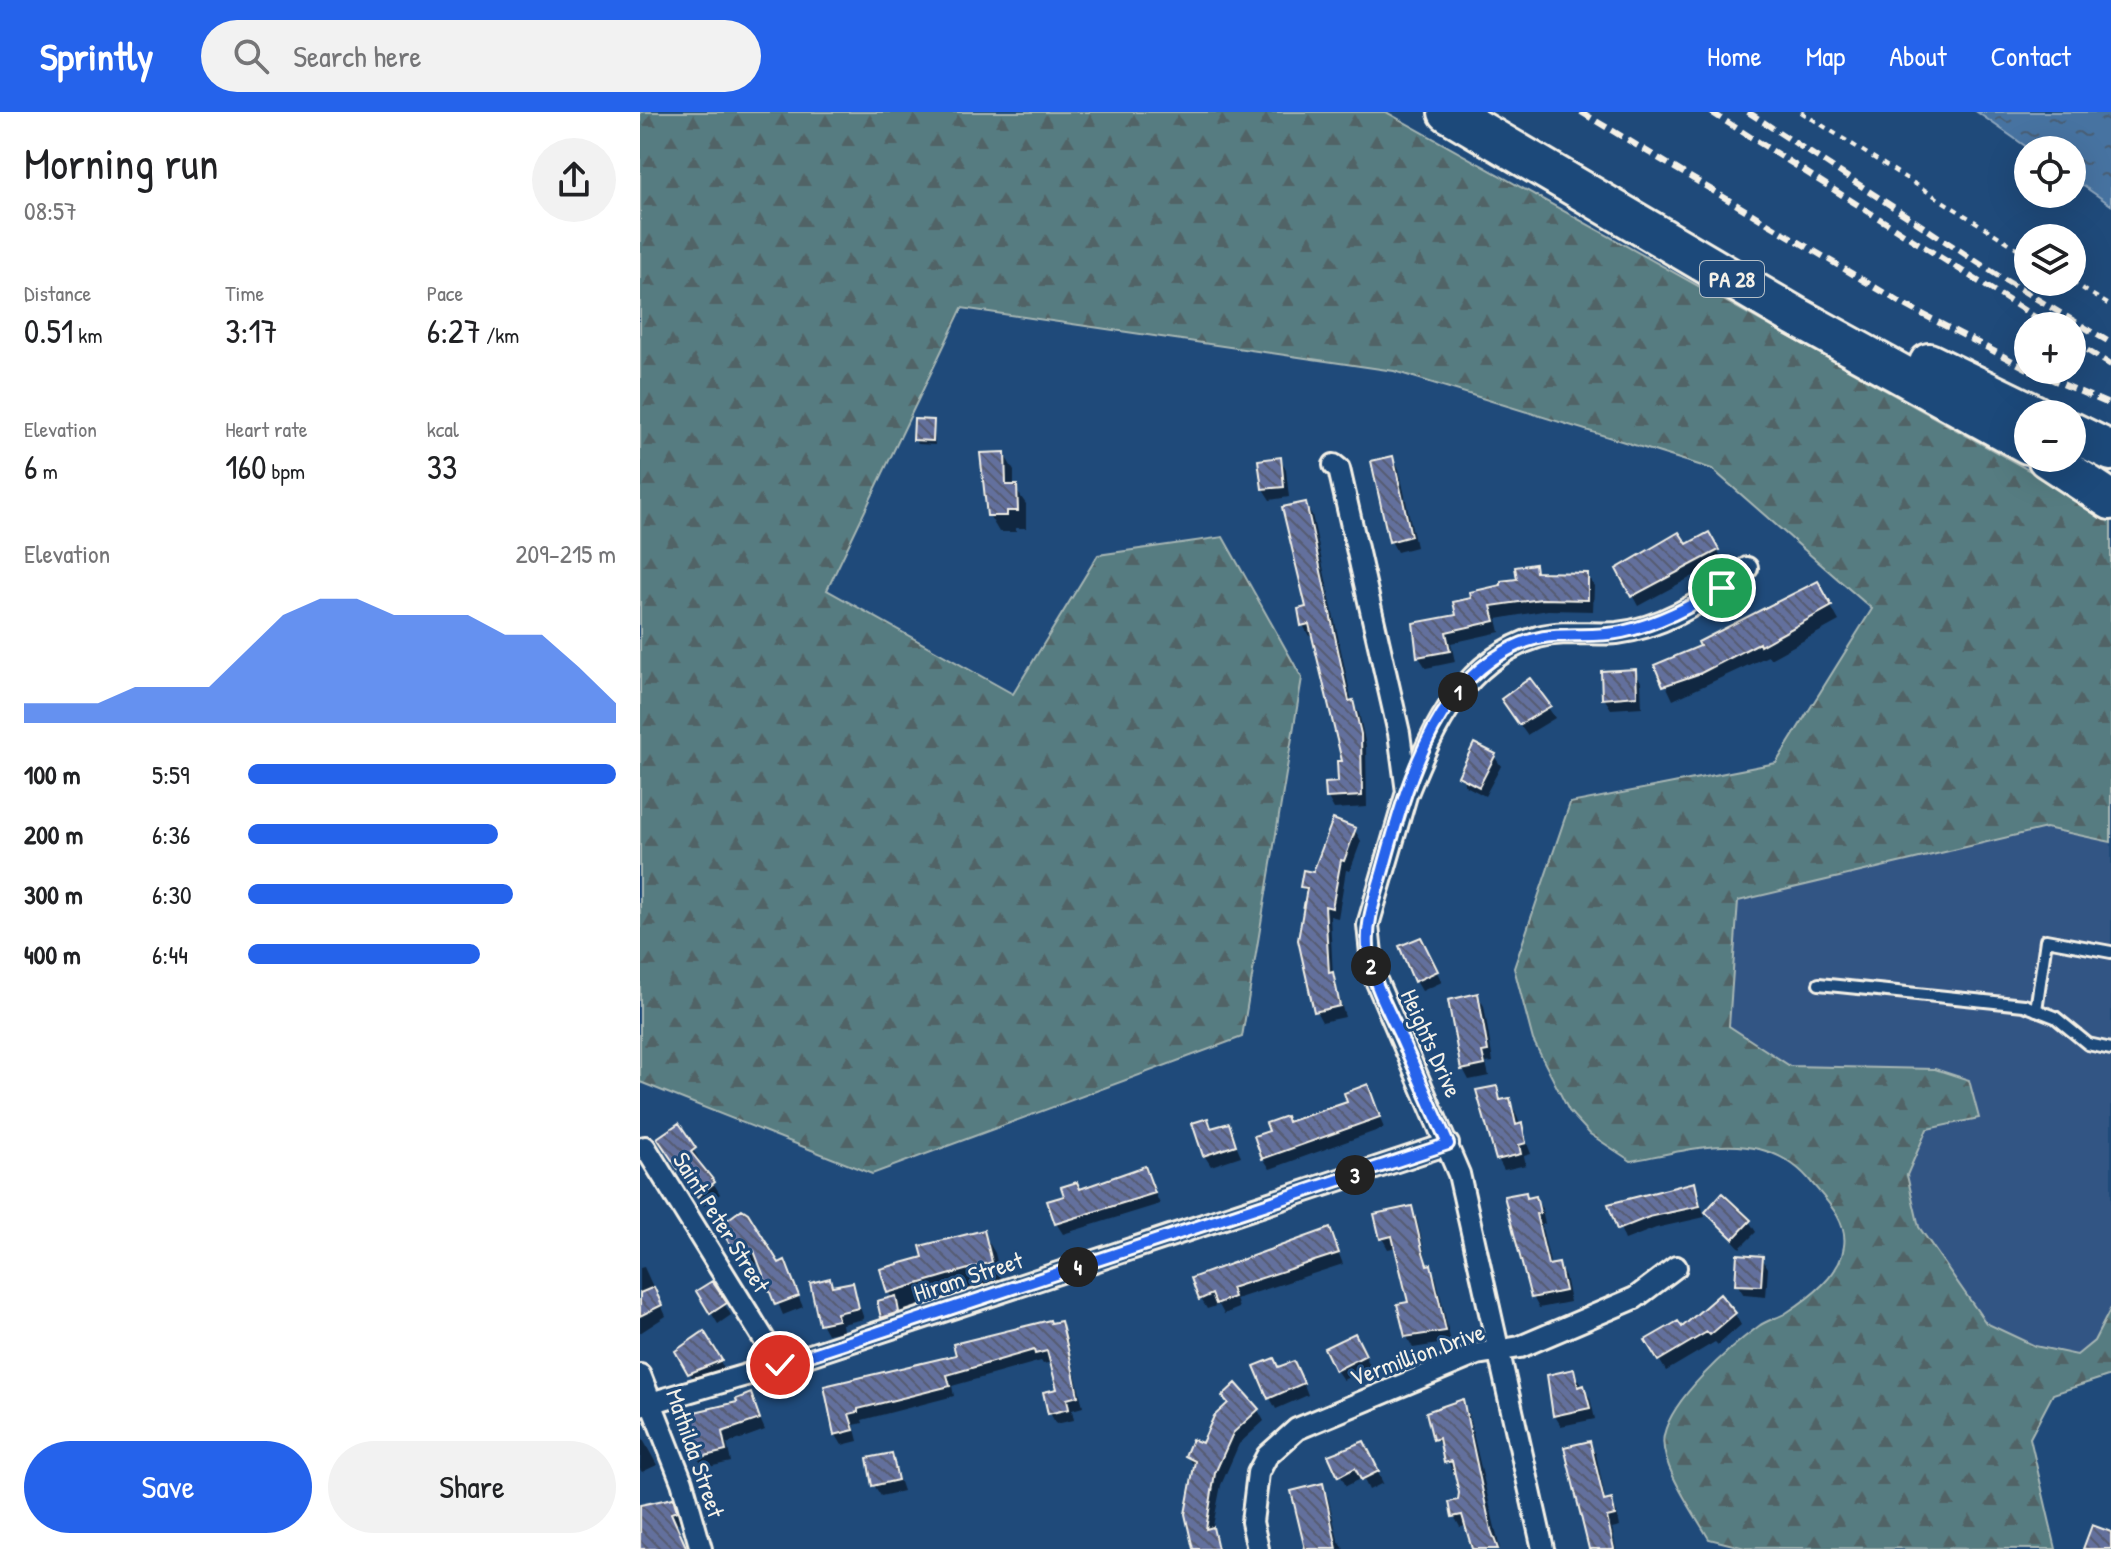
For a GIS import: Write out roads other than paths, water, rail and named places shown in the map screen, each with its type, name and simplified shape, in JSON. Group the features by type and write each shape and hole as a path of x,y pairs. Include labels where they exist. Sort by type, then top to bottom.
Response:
{"highway":[{"name":"PA 28","path":"1448,112 1795,316 2014,431"},
{"name":"PA 28","path":"1497,112 1929,363 2014,427"},
{"path":"2086,439 2111,451"},
{"path":"2074,472 2111,500"},
{"path":"2085,472 2111,485"}],"street":[{"name":"Heights Drive","path":"1334,465 1339,469 1399,733 1407,792 1371,914 1368,948 1384,1000 1459,1174 1543,1549"},
{"path":"1407,792 1424,749 1460,690 1479,670 1504,652 1538,637 1568,632 1618,633 1643,626 1686,609 1747,568"},
{"name":"Hiram Street","path":"647,1404 780,1365 1448,1144"},
{"name":"Saint Peter Street","path":"645,1147 780,1365"},
{"name":"Vermillion Drive","path":"1258,1549 1252,1522 1258,1473 1278,1444 1297,1429 1477,1354 1520,1347 1635,1298 1676,1267"},
{"name":"Mathilda Street","path":"640,1375 647,1404 701,1549"}],"lane":[{"path":"2036,1010 2046,940 2111,952"},
{"path":"1819,984 2024,1005 2055,1017 2088,1044 2111,1049"}],"water":[{"path":"1977,112 2111,112 2111,205 2086,188 2086,136 2014,138"}],"railway":[{"path":"1581,112 1903,304 2014,362"},
{"path":"1711,112 2027,312"},
{"path":"1748,112 2003,279 2111,343"},
{"path":"2086,350 2111,365"},
{"path":"2062,384 2111,405"}]}
